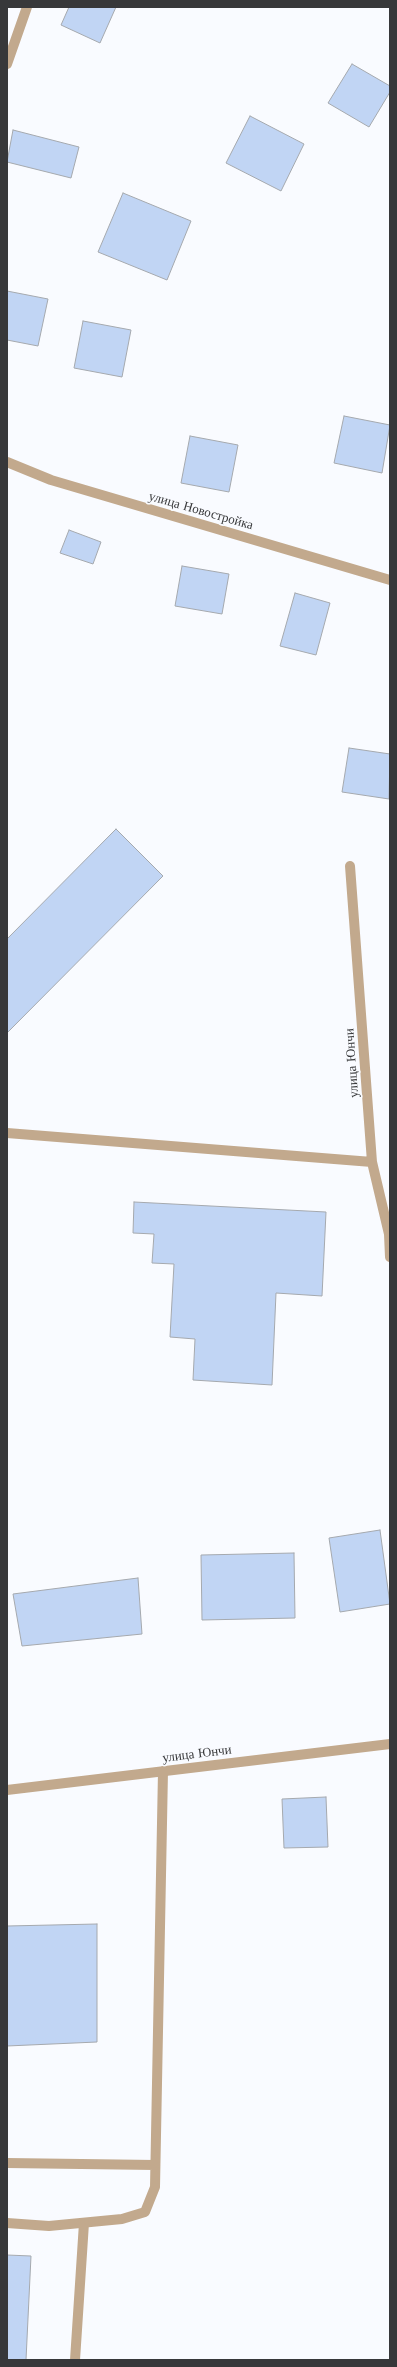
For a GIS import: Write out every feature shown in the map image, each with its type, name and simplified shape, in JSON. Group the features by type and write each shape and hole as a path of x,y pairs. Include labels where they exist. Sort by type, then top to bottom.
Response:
{"street":[{"path":"7,64 27,7"},
{"name":"улица Новостройка","path":"7,462 51,480 390,580"},
{"name":"улица Юнчи","path":"350,866 372,1162 389,1234 390,1257"},
{"path":"7,1133 372,1162"},
{"name":"улица Юнчи","path":"7,1790 390,1744"},
{"path":"7,2223 49,2226 122,2219 145,2212 155,2187 163,1771"},
{"path":"7,2163 155,2165"},
{"path":"75,2360 84,2223"}],"building":[{"path":"69,7 116,7 100,43 61,25"},
{"path":"352,64 390,86 390,92 369,127 328,103"},
{"path":"250,116 304,144 281,191 226,163"},
{"path":"13,130 79,147 71,178 7,162"},
{"path":"123,193 191,221 167,280 98,252"},
{"path":"7,291 48,299 38,346 7,340"},
{"path":"83,321 131,330 122,377 74,368"},
{"path":"344,416 390,425 382,473 334,463"},
{"path":"190,436 238,445 229,492 181,483"},
{"path":"69,530 101,542 93,564 60,553"},
{"path":"182,566 229,574 222,614 175,606"},
{"path":"295,593 330,603 316,655 280,646"},
{"path":"349,748 390,754 389,799 342,792"},
{"path":"116,829 163,876 7,1033 7,939"},
{"path":"134,1202 326,1212 322,1296 276,1293 272,1385 193,1380 195,1339 170,1337 174,1264 152,1263 154,1234 133,1233"},
{"path":"380,1530 390,1604 340,1612 329,1538"},
{"path":"294,1553 295,1618 202,1620 201,1555"},
{"path":"138,1578 142,1634 22,1646 13,1594"},
{"path":"326,1797 328,1847 284,1848 282,1799"},
{"path":"97,1924 97,2042 7,2046 7,1926"},
{"path":"7,2255 31,2256 26,2360 7,2360"}]}
